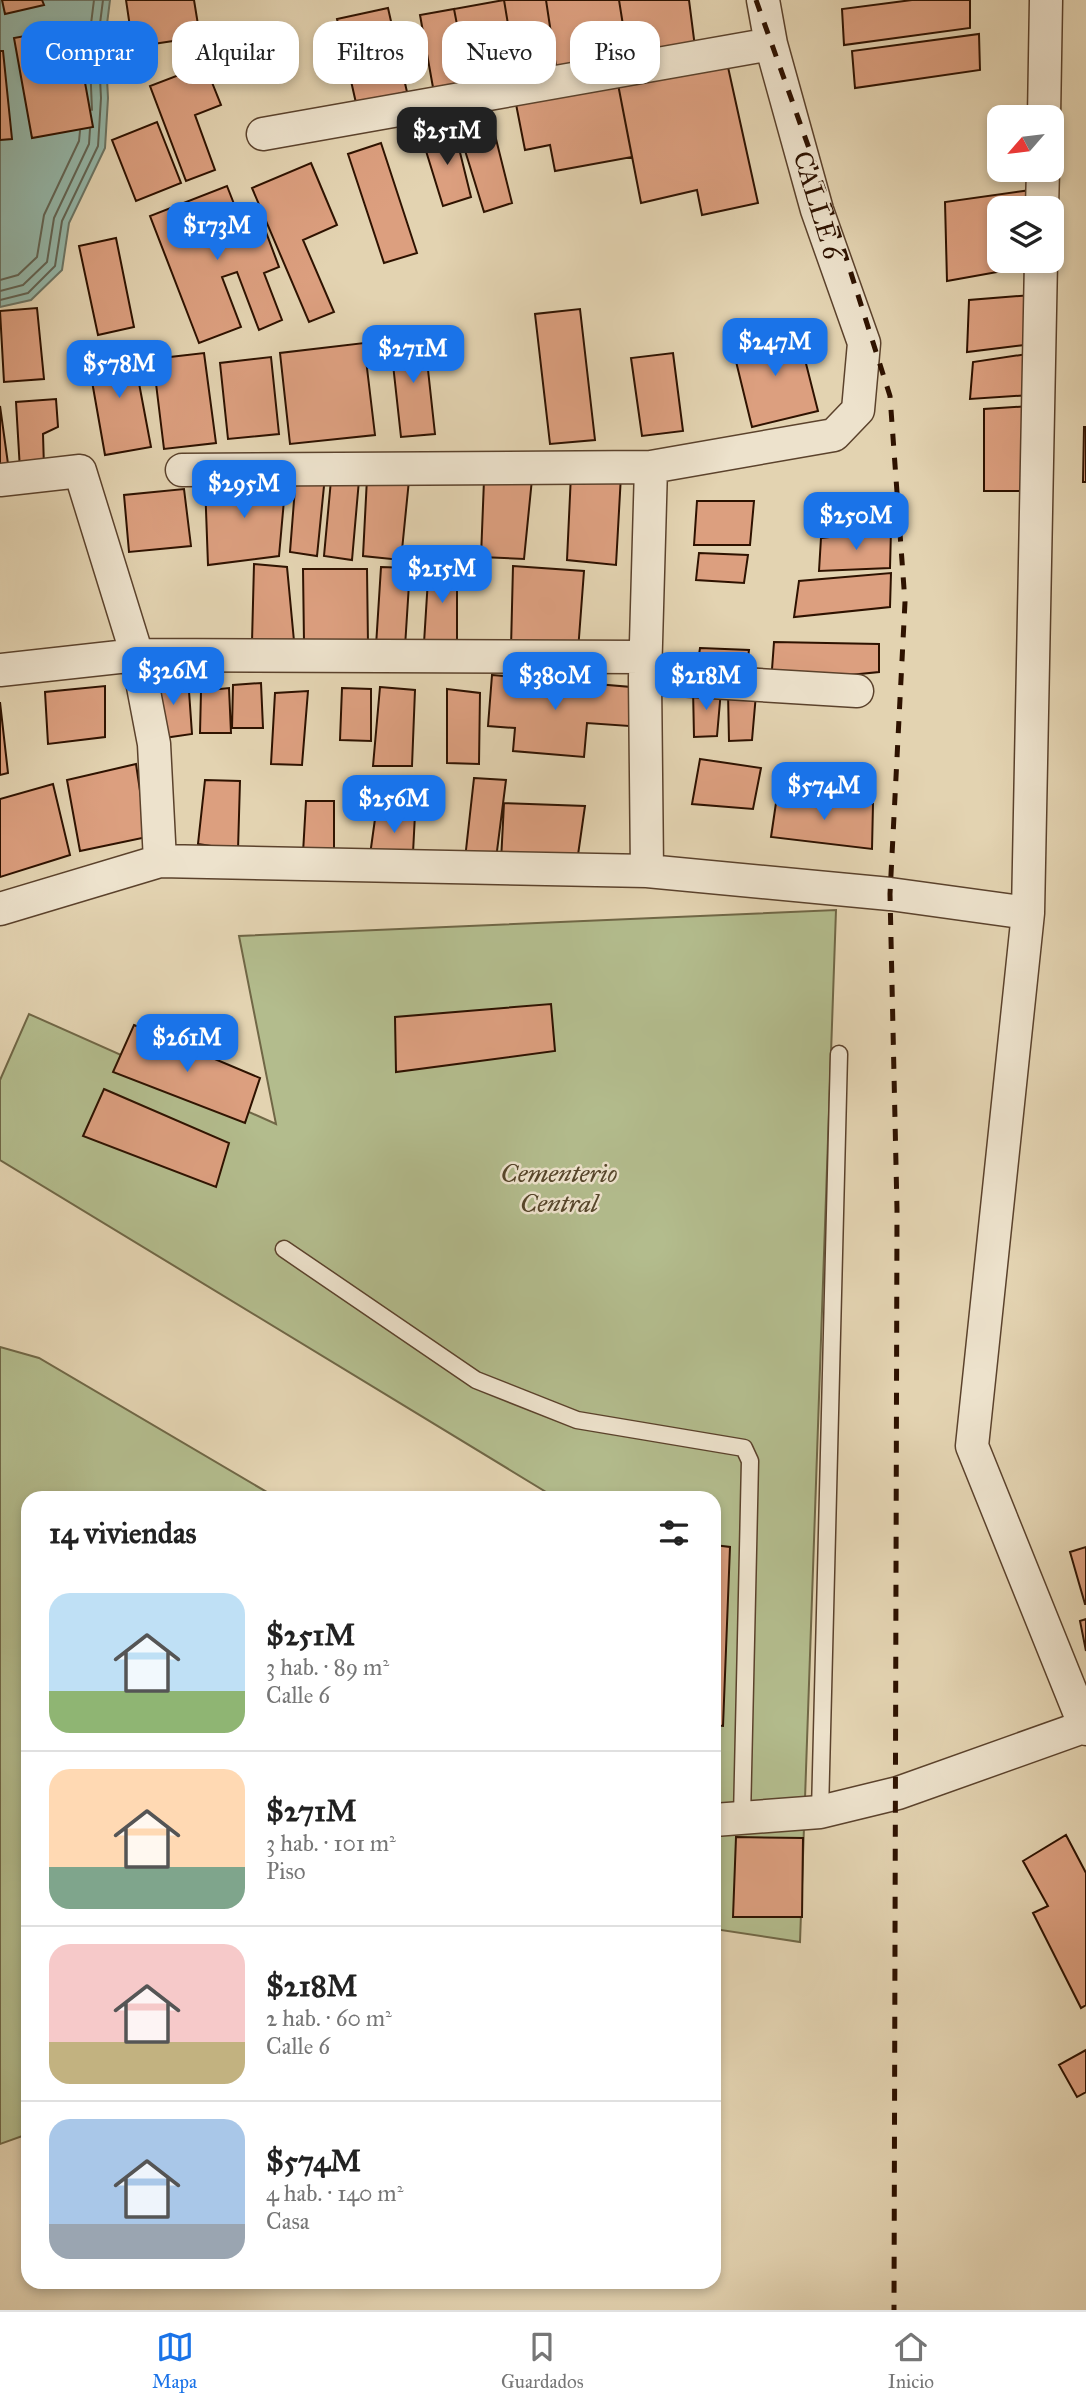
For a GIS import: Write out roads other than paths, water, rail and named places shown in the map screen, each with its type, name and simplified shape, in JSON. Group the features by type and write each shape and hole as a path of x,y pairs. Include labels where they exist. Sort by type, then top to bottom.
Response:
{"street":[{"name":"CALLE 6","path":"651,467 834,435 858,410 864,343 817,210 771,44 763,0"},
{"path":"1044,105 1046,0"},
{"path":"263,134 771,44"},
{"path":"728,1819 820,1812 898,1793 1086,1727 972,1446 1028,913 1041,273"},
{"path":"182,470 651,467 645,667 647,871"},
{"path":"0,480 80,471 137,655 154,744 160,861"},
{"path":"0,670 137,655 645,667 858,691"},
{"path":"0,909 160,861 647,871 890,894 1028,913"}],"lane":[{"path":"820,1812 839,1054"},
{"path":"284,1249 476,1380 578,1420 744,1448 750,1461 728,1819"}],"water":[{"path":"0,0 110,0 107,21 21,21 21,84 107,84 105,148 69,223 62,270 31,300 0,307"}],"railway":[{"path":"756,0 830,207 890,396 905,602 890,894 897,1210 894,2310"}],"park label":[{"name":"Cementerio Central","path":"559,1188"}]}
